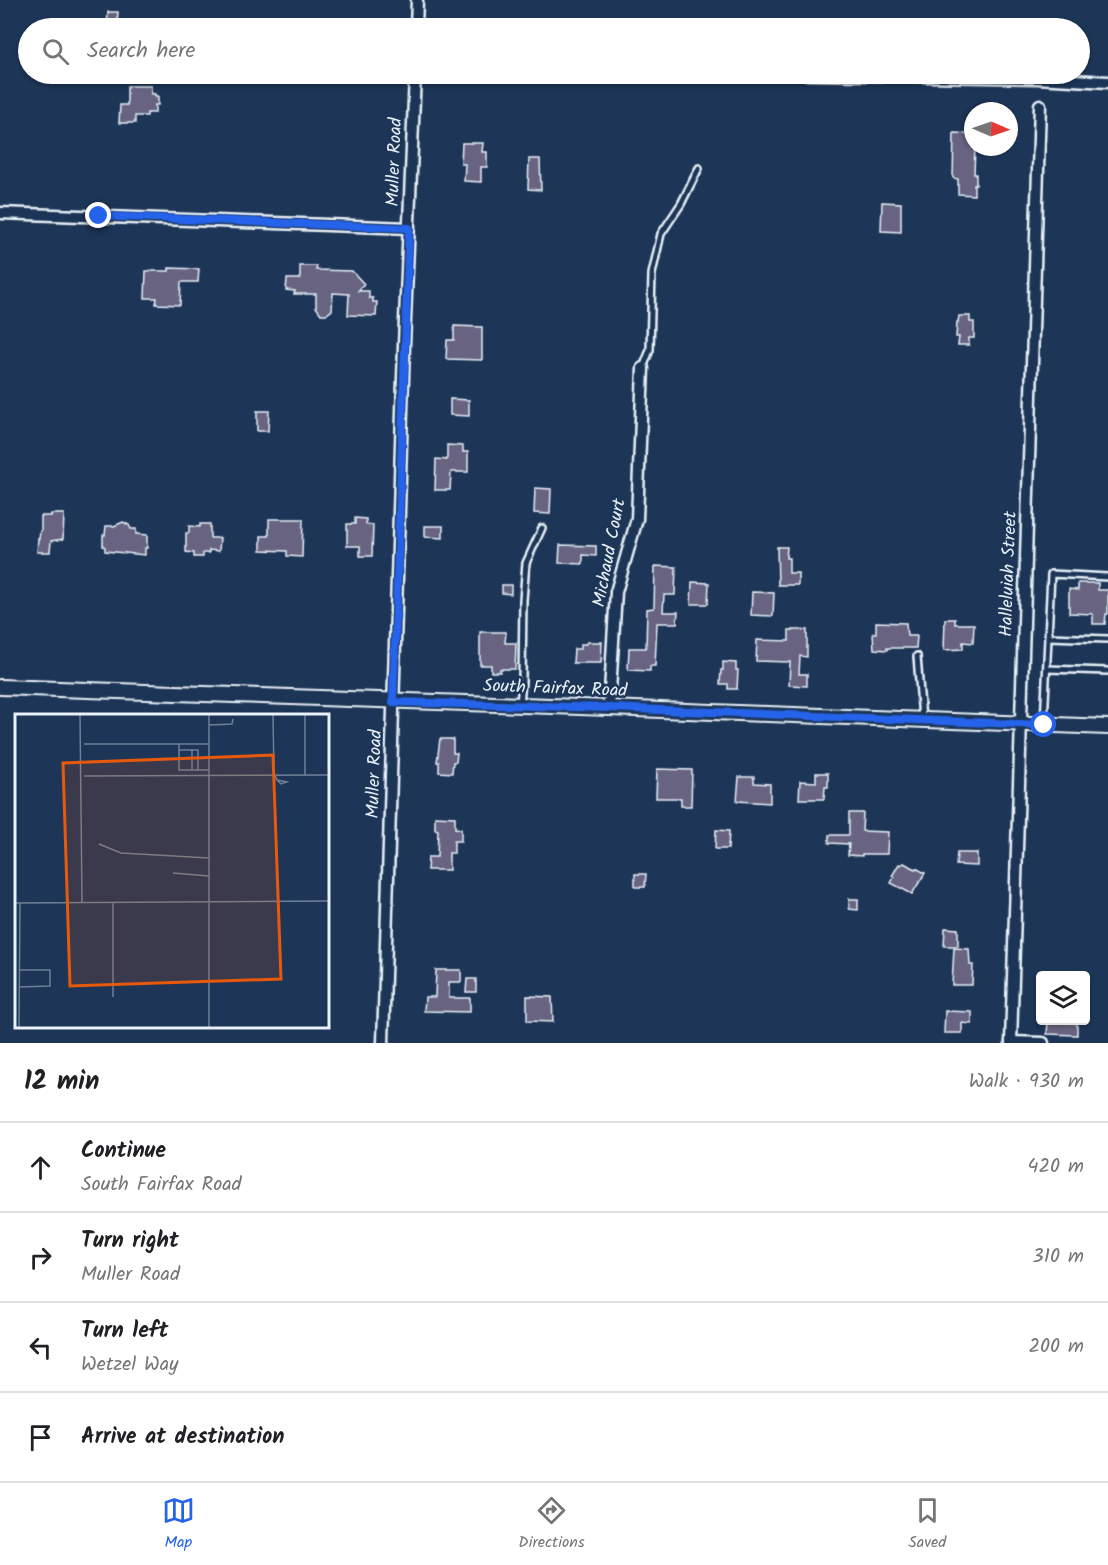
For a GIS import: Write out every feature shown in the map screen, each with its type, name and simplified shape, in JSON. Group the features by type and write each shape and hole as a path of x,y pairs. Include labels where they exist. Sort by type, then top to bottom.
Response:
{"street":[{"path":"416,18 417,0"},
{"path":"1090,81 1108,82"},
{"name":"Muller Road","path":"383,1043 415,84"},
{"name":"Halleluiah Street","path":"1011,1042 1040,105"},
{"path":"0,213 409,228"},
{"name":"Michaud Court","path":"609,708 615,592 637,519 644,368"},
{"name":"South Fairfax Road","path":"0,687 1108,727"},
{"path":"1011,1042 1043,1043"}],"lane":[{"path":"644,368 650,350 652,274 661,234 681,204 699,168"},
{"path":"519,705 522,682 526,563 542,528"},
{"path":"1044,725 1051,574 1108,577"},
{"path":"1048,637 1108,639"},
{"path":"917,656 922,720"},
{"path":"1047,669 1108,671"}],"building":[{"path":"108,12 118,12 118,18 108,18"},
{"path":"127,86 151,86 151,94 158,96 155,113 135,116 135,123 119,123 120,105 127,105"},
{"path":"954,133 964,134 964,156 975,156 976,185 974,185 974,195 958,194 958,179 953,178"},
{"path":"462,143 483,143 482,152 487,152 487,167 481,167 481,182 464,181 465,164 461,164"},
{"path":"529,159 540,159 541,190 528,189"},
{"path":"882,202 901,203 901,232 881,231"},
{"path":"300,266 317,266 316,270 352,271 364,284 358,291 369,291 369,298 377,302 376,316 348,315 349,294 333,293 332,310 327,314 321,314 316,307 316,294 294,294 295,291 286,290 287,279 300,279"},
{"path":"169,268 199,269 198,282 181,282 180,305 156,304 157,298 145,298 146,271 169,271"},
{"path":"959,316 970,316 970,322 974,322 974,338 969,338 969,345 958,345 959,337 956,337"},
{"path":"454,326 482,327 482,360 446,359 447,340 454,340"},
{"path":"450,399 469,400 469,416 450,415"},
{"path":"257,411 269,411 268,431 257,431"},
{"path":"447,445 463,446 463,452 468,452 468,472 451,472 450,490 435,490 436,459 447,460"},
{"path":"535,488 551,489 550,514 534,513"},
{"path":"51,514 64,514 63,539 51,541 50,552 37,552 41,516 51,516"},
{"path":"355,518 366,519 366,524 373,525 372,556 360,556 360,546 347,546 347,524 355,524"},
{"path":"269,519 303,519 302,557 287,556 287,551 261,550 261,536 269,536"},
{"path":"123,522 131,529 136,529 136,534 147,535 145,555 105,551 103,535 105,535 106,526 114,526"},
{"path":"200,524 210,524 210,538 220,538 219,551 209,550 209,553 203,553 203,557 194,557 194,553 186,552 186,533 189,533 189,526 200,527"},
{"path":"425,526 443,526 443,538 425,537"},
{"path":"560,545 596,546 596,556 583,555 583,564 559,563"},
{"path":"777,547 787,547 786,558 789,558 789,573 798,573 798,585 778,585"},
{"path":"655,566 676,567 675,595 664,595 663,612 678,612 677,623 657,623 655,666 650,666 650,671 628,670 629,648 646,648 647,609 654,608"},
{"path":"692,582 709,583 708,604 691,604"},
{"path":"1078,583 1098,583 1098,590 1108,590 1108,614 1106,614 1105,624 1093,624 1093,614 1069,613 1069,589 1078,590"},
{"path":"502,585 511,585 511,594 502,593"},
{"path":"752,592 774,593 773,616 751,615"},
{"path":"945,619 955,619 955,624 974,624 973,643 963,642 963,649 944,650"},
{"path":"876,622 906,623 907,636 917,636 916,648 874,649 873,633 876,633"},
{"path":"789,630 807,630 807,657 800,656 799,674 807,674 807,686 789,685 790,662 756,661 757,640 789,641"},
{"path":"480,632 506,632 505,643 516,643 515,669 500,669 500,672 491,672 491,665 480,665"},
{"path":"602,642 601,663 573,663 574,649 581,649 581,644"},
{"path":"723,662 736,663 737,689 728,689 728,684 720,684"},
{"path":"440,739 453,739 453,753 457,753 452,773 439,772 439,762 437,762"},
{"path":"657,769 692,770 691,806 681,806 681,798 656,798"},
{"path":"816,773 828,773 828,787 825,787 824,799 799,799 800,781 816,782"},
{"path":"739,777 754,777 754,783 770,784 770,803 737,801"},
{"path":"849,813 863,813 862,831 888,832 887,854 848,855 849,844 829,843 829,835 849,835"},
{"path":"435,816 455,817 455,828 461,829 461,841 454,841 454,853 449,853 449,870 427,870 428,857 437,857 438,830 435,829"},
{"path":"716,830 729,831 728,849 715,849"},
{"path":"957,853 977,853 977,866 956,865"},
{"path":"904,863 925,873 912,894 891,883 899,864"},
{"path":"635,874 646,874 645,887 635,887"},
{"path":"849,899 858,899 858,910 849,909"},
{"path":"945,928 958,929 958,946 944,946"},
{"path":"954,948 969,949 970,965 973,965 972,985 952,985"},
{"path":"436,970 461,970 461,982 449,982 449,998 470,998 470,1012 424,1011 425,997 435,997"},
{"path":"467,979 476,979 476,992 466,992"},
{"path":"527,996 552,997 553,1022 527,1021"},
{"path":"945,1011 972,1012 972,1024 962,1023 962,1033 944,1033"},
{"path":"1048,1025 1077,1025 1077,1035 1047,1034"}],"route":[{"path":"99,216 409,228 393,702 1044,725"}]}
